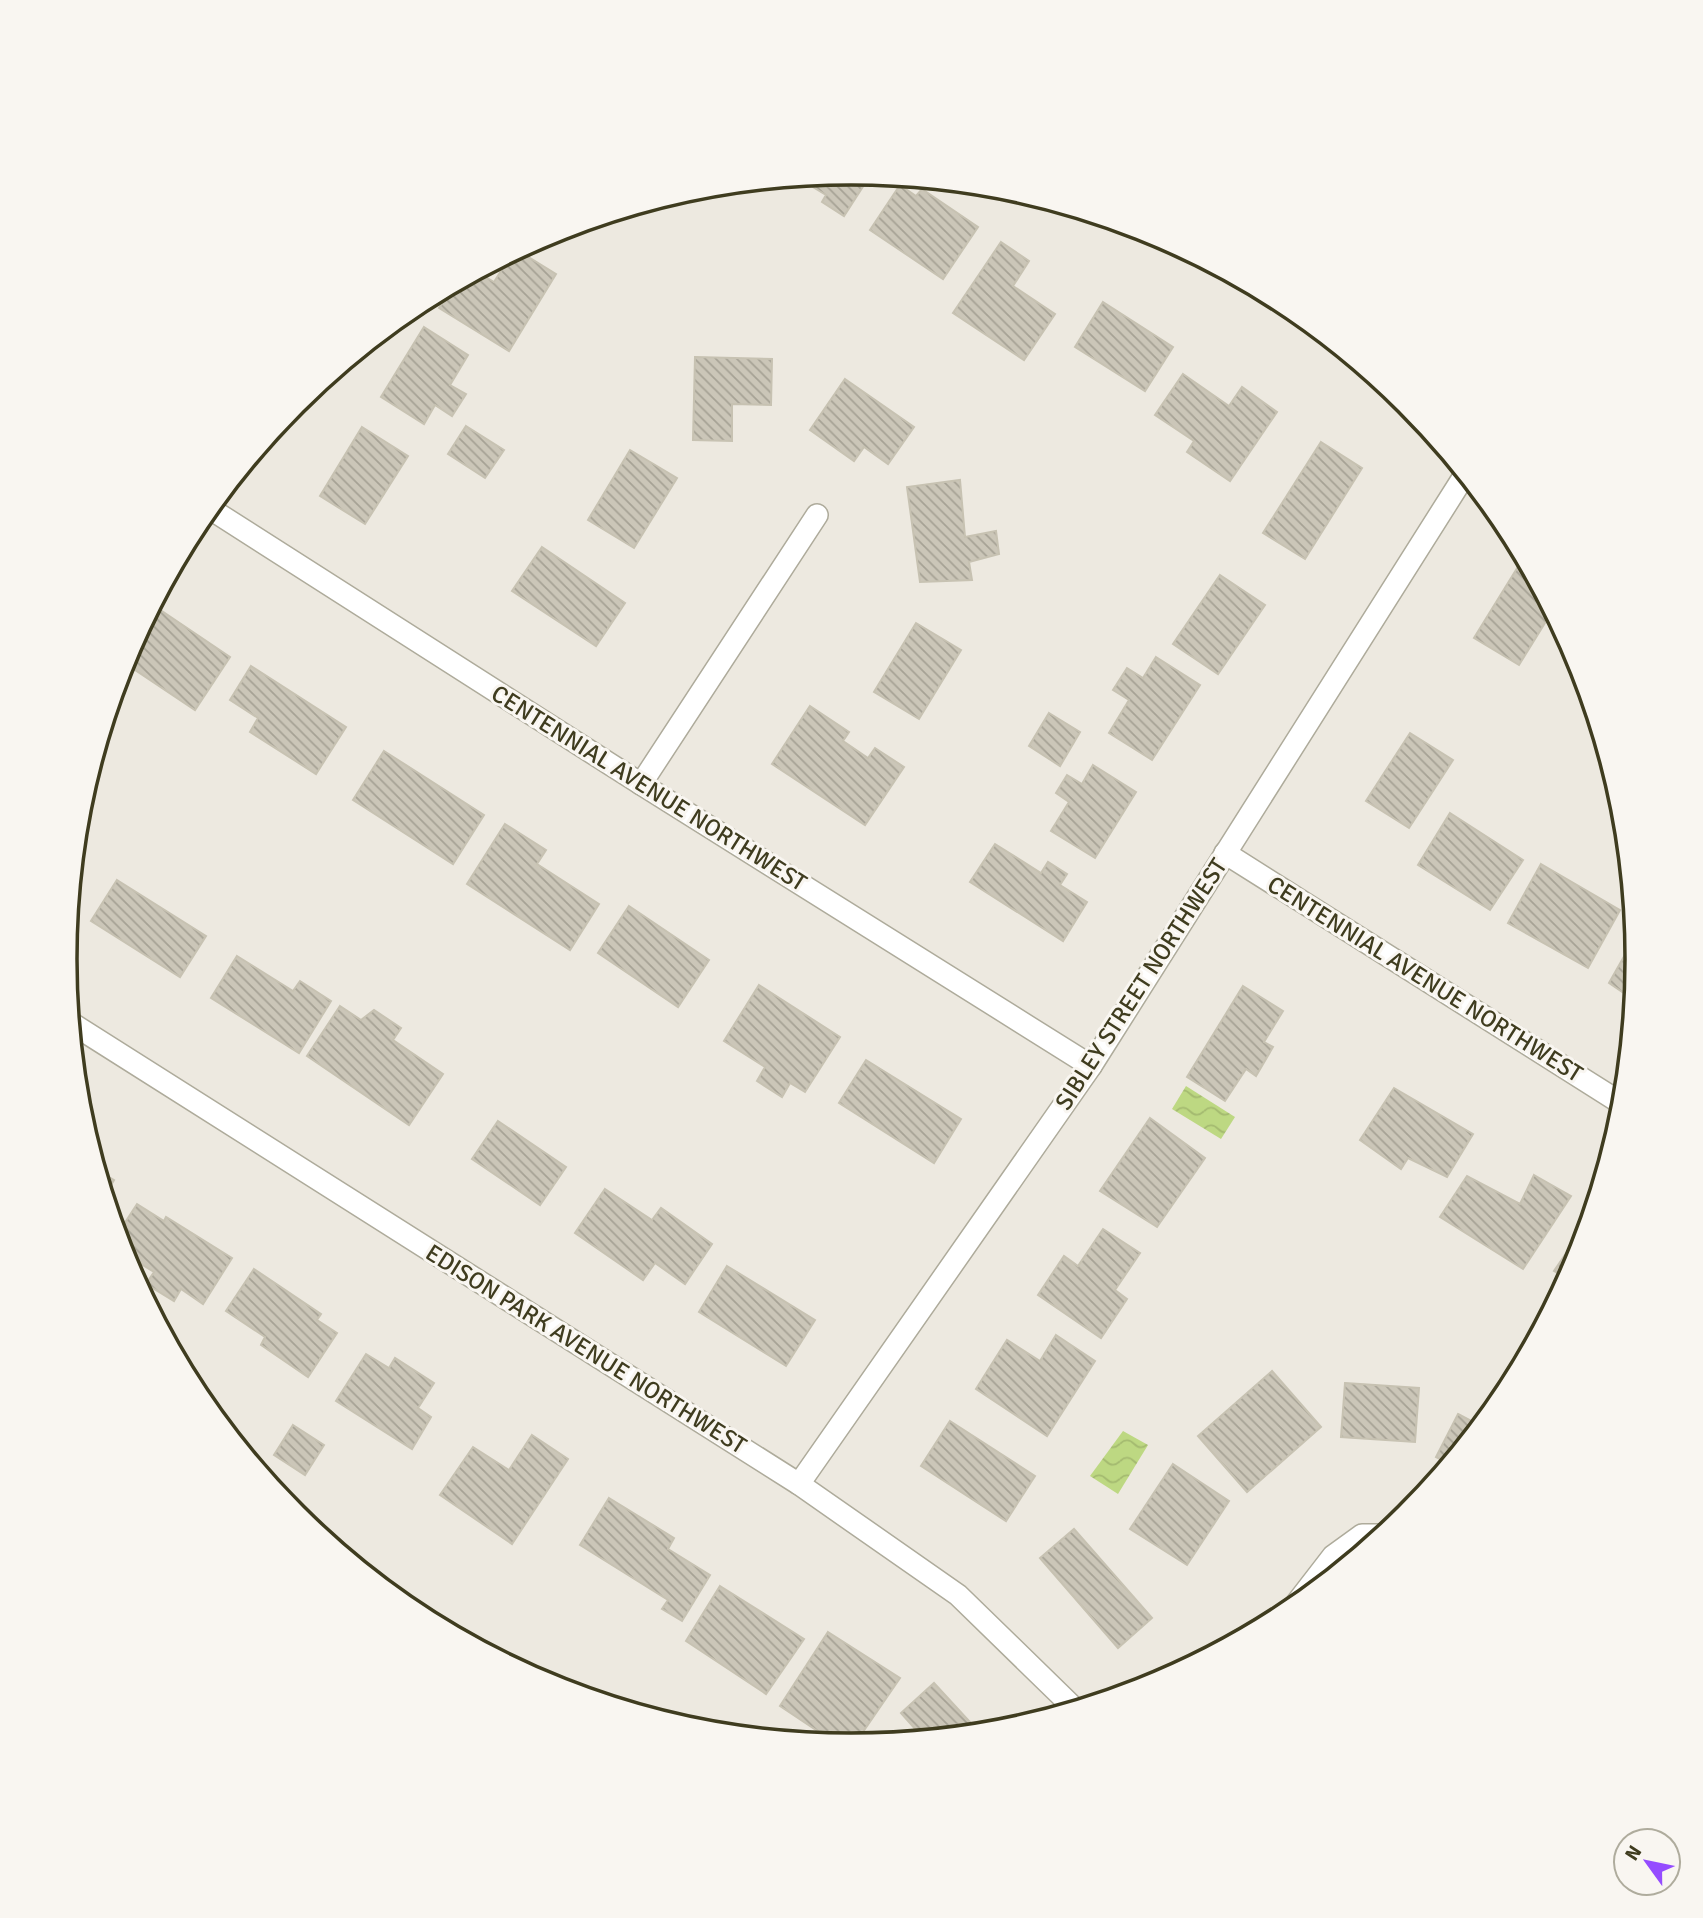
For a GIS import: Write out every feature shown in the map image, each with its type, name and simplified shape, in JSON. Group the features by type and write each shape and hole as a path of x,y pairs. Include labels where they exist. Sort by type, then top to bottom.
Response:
{"street":[{"name":"SIBLEY STREET NORTHWEST","path":"799,1484 1091,1066 1461,481"},
{"name":"CENTENNIAL AVENUE NORTHWEST","path":"219,514 641,784 1091,1066"},
{"path":"641,784 817,515"},
{"name":"CENTENNIAL AVENUE NORTHWEST","path":"1225,853 1613,1098"},
{"name":"EDISON PARK AVENUE NORTHWEST","path":"81,1029 799,1484 958,1595 1068,1702"},
{"path":"1316,1578 1333,1556 1362,1535 1369,1535"}],"water":[{"path":"1186,1086 1235,1117 1221,1139 1172,1109"},
{"path":"1123,1431 1148,1445 1118,1494 1090,1476"}],"building":[{"path":"864,185 844,216 822,202 826,195 811,186"},
{"path":"899,186 916,196 922,189 978,227 943,279 870,230"},
{"path":"1001,242 1029,261 1013,286 1055,314 1024,360 953,313"},
{"path":"527,256 556,274 509,351 439,308 443,301 485,277 494,282 504,267"},
{"path":"1103,302 1173,347 1145,391 1075,347"},
{"path":"424,327 468,355 450,385 466,394 452,416 435,405 424,424 381,397"},
{"path":"695,357 772,359 771,405 732,404 732,441 693,440"},
{"path":"1183,374 1229,406 1242,387 1277,412 1230,481 1187,452 1194,441 1155,415"},
{"path":"845,379 914,427 888,464 864,447 854,461 810,430"},
{"path":"466,426 504,450 485,478 448,454"},
{"path":"362,427 408,456 365,524 320,496"},
{"path":"1321,442 1362,468 1305,559 1263,533"},
{"path":"630,450 677,478 634,548 588,520"},
{"path":"960,480 965,537 996,531 999,554 969,562 972,580 920,582 907,487"},
{"path":"542,547 625,603 596,646 512,591"},
{"path":"1518,566 1547,619 1519,665 1474,638"},
{"path":"1220,575 1265,605 1218,674 1173,644"},
{"path":"160,610 230,657 195,710 134,669"},
{"path":"916,623 961,650 919,719 874,692"},
{"path":"1156,657 1200,685 1152,760 1109,733 1129,700 1113,690 1127,668 1143,678"},
{"path":"251,666 346,727 316,774 250,732 258,718 230,700"},
{"path":"810,706 849,732 843,741 868,758 875,748 904,767 865,825 772,764"},
{"path":"1049,713 1080,732 1060,766 1029,746"},
{"path":"1410,733 1453,760 1409,828 1366,801"},
{"path":"384,751 484,815 453,864 353,800"},
{"path":"1093,765 1136,792 1095,858 1051,831 1069,802 1056,793 1067,775 1082,784"},
{"path":"1450,813 1523,860 1490,910 1418,865"},
{"path":"505,824 546,850 537,864 599,904 570,950 467,884"},
{"path":"995,844 1041,873 1048,862 1067,874 1060,885 1087,902 1063,941 970,882"},
{"path":"1541,864 1620,910 1588,968 1508,923"},
{"path":"117,880 206,936 180,977 91,921"},
{"path":"629,906 709,960 678,1007 598,953"},
{"path":"1626,953 1625,994 1609,983"},
{"path":"237,956 293,991 300,981 331,1001 299,1053 211,998"},
{"path":"759,985 840,1037 805,1092 790,1083 782,1097 757,1081 765,1067 724,1041"},
{"path":"1243,986 1283,1011 1264,1042 1273,1047 1256,1076 1246,1069 1225,1101 1187,1077"},
{"path":"340,1006 361,1020 374,1010 401,1028 393,1040 443,1074 409,1125 307,1056"},
{"path":"866,1060 961,1119 934,1163 839,1103"},
{"path":"1394,1088 1473,1134 1447,1177 1408,1158 1401,1169 1360,1140"},
{"path":"1150,1118 1205,1158 1157,1227 1100,1191"},
{"path":"498,1121 566,1167 540,1205 472,1159"},
{"path":"1534,1175 1571,1196 1523,1269 1440,1217 1467,1176 1520,1204"},
{"path":"605,1189 652,1220 661,1208 712,1244 685,1284 655,1263 643,1280 575,1233"},
{"path":"137,1204 164,1221 166,1217 232,1258 203,1304 181,1289 174,1301 150,1286 148,1281 154,1272 140,1263 124,1224"},
{"path":"1103,1229 1140,1253 1115,1290 1127,1299 1101,1338 1038,1295 1064,1256 1078,1266"},
{"path":"1570,1248 1559,1274 1554,1271"},
{"path":"727,1266 815,1320 786,1366 699,1312"},
{"path":"254,1269 321,1314 317,1320 337,1333 308,1377 261,1345 265,1337 226,1311"},
{"path":"1056,1335 1095,1361 1047,1436 976,1389 1007,1340 1040,1361"},
{"path":"366,1354 389,1368 395,1358 434,1383 418,1408 431,1417 412,1449 336,1401"},
{"path":"1272,1371 1321,1427 1247,1492 1198,1436"},
{"path":"1345,1383 1419,1388 1415,1442 1341,1437"},
{"path":"1458,1414 1472,1421 1442,1460 1436,1457"},
{"path":"950,1421 1035,1476 1006,1521 921,1466"},
{"path":"293,1425 324,1445 305,1475 274,1455"},
{"path":"532,1435 568,1459 512,1544 440,1495 473,1447 509,1470"},
{"path":"1173,1464 1229,1501 1187,1565 1130,1529"},
{"path":"609,1498 674,1538 668,1549 710,1575 682,1621 662,1609 668,1600 580,1545"},
{"path":"1074,1529 1152,1618 1118,1648 1040,1558"},
{"path":"720,1586 804,1639 766,1694 686,1641"},
{"path":"828,1632 900,1678 862,1734 820,1733 780,1706"},
{"path":"934,1683 972,1724 917,1731 901,1713"}]}
